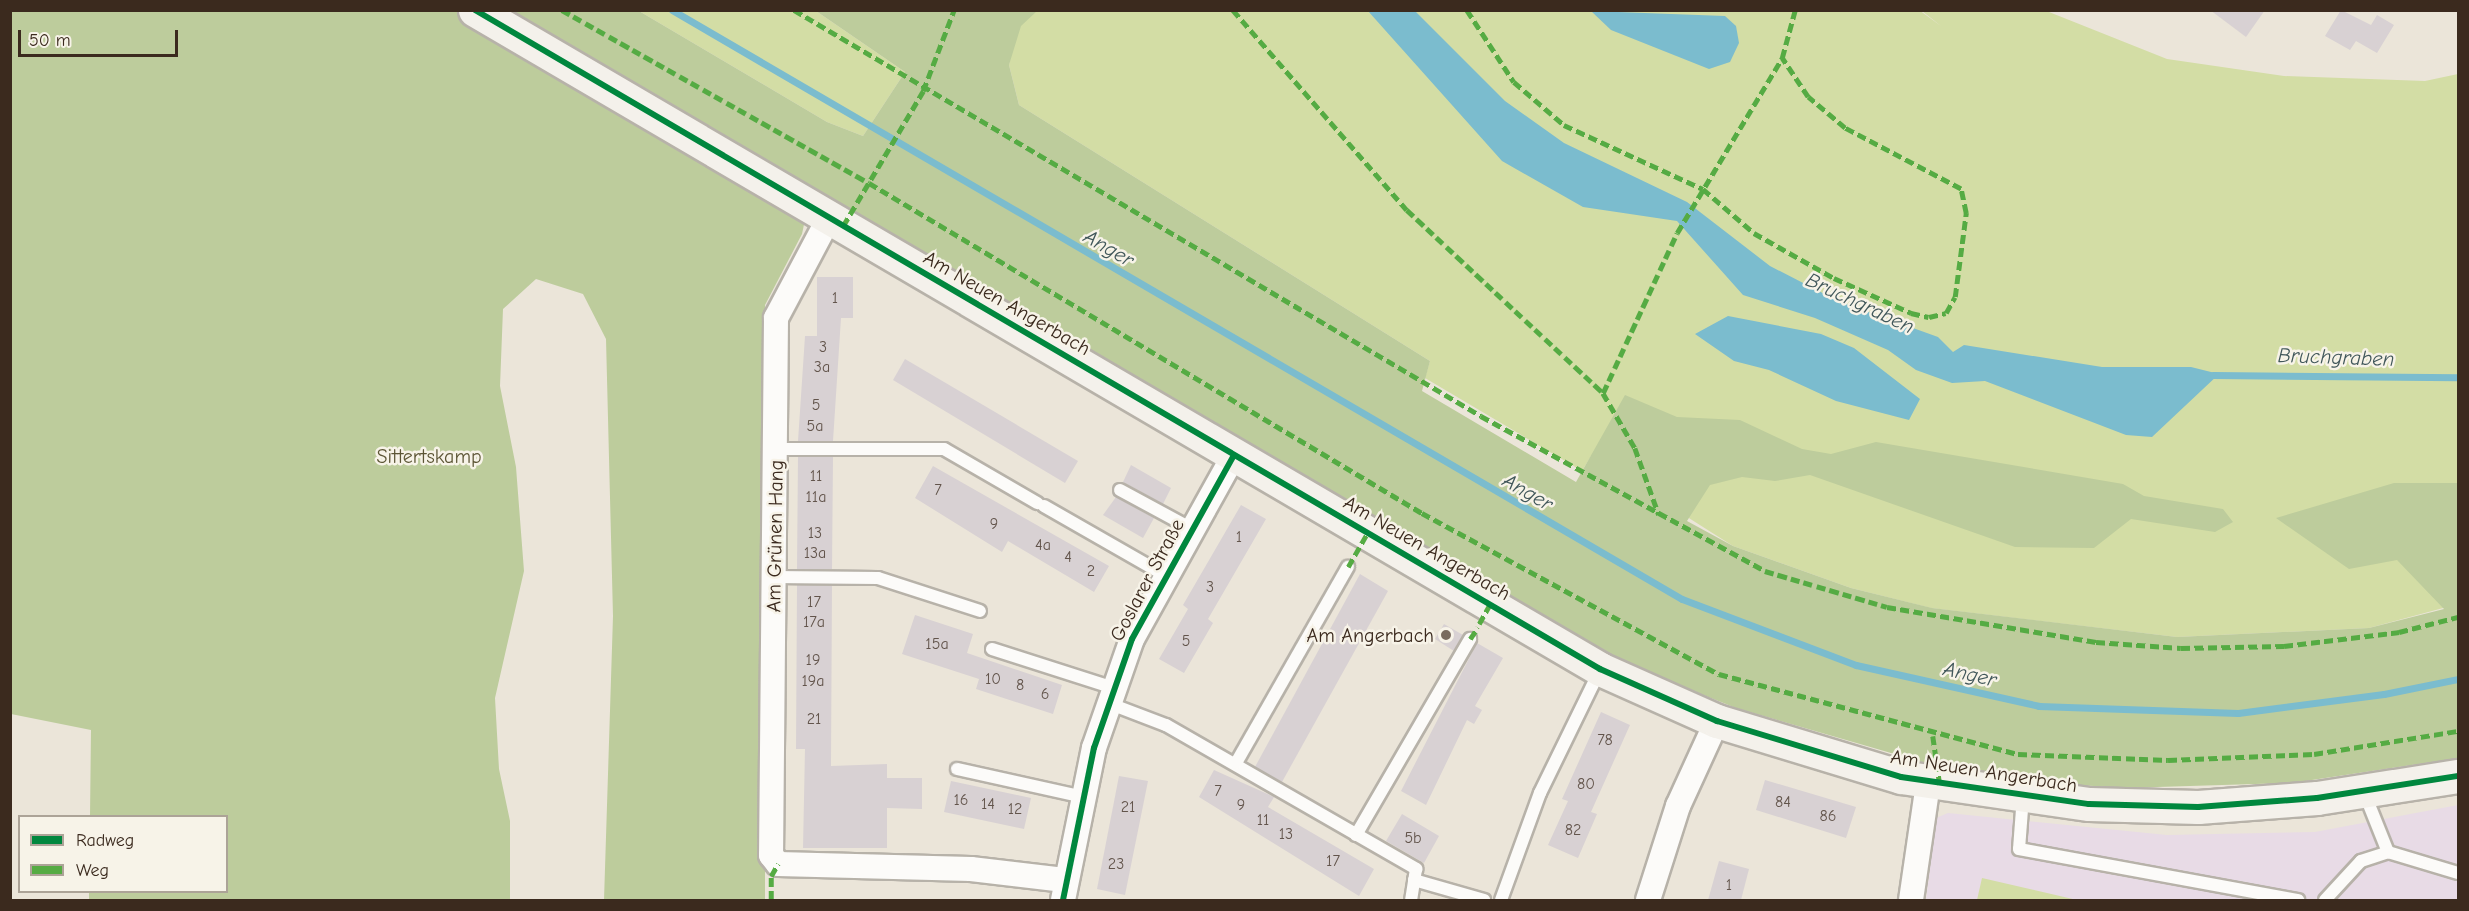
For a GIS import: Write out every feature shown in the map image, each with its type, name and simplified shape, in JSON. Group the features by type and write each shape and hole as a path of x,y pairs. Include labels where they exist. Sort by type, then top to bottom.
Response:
{"street":[{"name":"Am Neuen Angerbach","path":"475,10 1600,669 1717,721 1928,783 2023,796 2187,807 2364,792 2458,776"},
{"name":"Am Grünen Hang","path":"778,864 771,855 776,318 829,218"},
{"name":"Goslarer Straße","path":"778,864 971,869 1064,890 1083,797 1111,696 1132,639 1234,456"},
{"path":"1648,900 1678,806 1717,721"},
{"path":"1911,900 1928,783"}],"lane":[{"path":"776,449 944,449 1166,576"},
{"path":"1120,490 1192,530"},
{"path":"1236,763 1348,567"},
{"path":"774,577 878,578 980,611"},
{"path":"1356,835 1470,639"},
{"path":"992,649 1111,696 1166,724 1416,869 1411,900"},
{"path":"1501,900 1540,793 1600,669"},
{"path":"957,769 1083,797"},
{"path":"2364,792 2388,852"},
{"path":"2023,796 2019,849 2298,900"},
{"path":"2325,900 2361,861 2388,852 2458,873"},
{"path":"1414,880 1484,900"}],"shaded area":[{"path":"2458,805 2458,900 1926,900 1936,818 1948,813 2167,835 2315,832"}],"green space":[{"path":"1919,10 1941,26 1922,11 2044,10 2167,59 2284,76 2425,81 2458,74 2458,604 2369,628 2177,637 1931,608 1851,588 1733,546 1591,456 1582,471 1425,378 1430,361 1019,105 1009,65 1020,11"},
{"name":"Sittertskamp","path":"10,11 639,11 827,122 863,136 905,72 816,11 1037,11 1021,26 1009,65 1019,105 1430,361 1422,391 1576,482 1625,395 1677,417 1740,420 1802,449 1831,454 1876,442 2123,484 2144,496 2223,509 2233,522 2215,532 2131,519 2094,548 2015,547 1810,475 1775,481 1742,477 1710,485 1687,521 1733,546 1851,588 1932,608 2177,637 2369,628 2444,609 2397,560 2349,569 2276,518 2394,483 2458,483 2458,758 2292,783 2124,788 2032,782 1922,762 1736,708 1623,663 810,196 802,234 765,305 765,900 604,900 613,616 606,339 583,294 536,279 503,309 500,386 516,467 524,571 495,698 499,769 510,821 510,900 89,900 89,893 228,893 228,815 90,815 91,730 11,714"},
{"path":"639,11 816,11 905,72 863,136 827,122"},
{"path":"1982,878 2077,900 1977,900"}],"water":[{"path":"1368,11 1415,11 1505,101 1564,143 1687,202 1770,266 1838,301 1938,337 1953,352 1964,345 2102,367 2191,367 2219,374 2152,437 2126,435 1985,381 1952,383 1916,370 1888,350 1815,318 1743,295 1677,221 1583,207 1502,161"},
{"path":"1591,11 1725,16 1736,26 1739,43 1730,62 1709,69 1611,30"},
{"path":"1728,316 1821,334 1854,348 1920,399 1909,420 1836,401 1769,370 1734,361 1695,334"}],"building":[{"path":"2210,10 2265,10 2246,37"},
{"path":"2341,10 2371,25 2377,15 2394,25 2377,53 2356,41 2350,50 2325,36"},
{"path":"817,277 853,277 853,318 841,318 833,441 798,441 805,336 817,336"},
{"path":"905,359 1078,461 1065,483 893,380"},
{"path":"798,457 833,457 832,569 797,569"},
{"path":"1131,465 1171,488 1163,504 1123,482"},
{"path":"933,466 1109,566 1094,592 1008,541 1002,552 915,498"},
{"path":"1116,497 1154,518 1143,538 1103,515"},
{"path":"1241,505 1266,519 1208,619 1213,623 1184,673 1159,659 1188,609 1183,605"},
{"path":"1360,574 1388,591 1282,782 1255,767"},
{"path":"797,585 832,586 831,766 887,764 887,778 922,778 922,809 887,808 887,848 803,848 805,749 796,749"},
{"path":"915,615 973,634 967,653 1062,685 1053,714 976,689 979,679 902,654"},
{"name":"Am Angerbach","path":"1444,624 1463,635 1454,651 1435,639"},
{"path":"1477,643 1503,658 1475,706 1482,710 1474,724 1467,720 1426,805 1401,791"},
{"path":"1601,712 1630,725 1591,812 1597,814 1578,858 1548,845 1568,801 1562,799"},
{"path":"1214,770 1274,797 1268,807 1374,869 1359,896 1199,797"},
{"path":"1119,776 1148,781 1125,895 1097,889"},
{"path":"1765,780 1856,807 1846,838 1756,810"},
{"path":"951,781 1031,798 1024,829 944,812"},
{"path":"1402,814 1439,836 1424,863 1386,841"},
{"path":"1719,861 1749,869 1741,900 1708,900"}],"waterway":[{"name":"Anger","path":"672,10 1682,599 1856,665 2039,706 2238,713 2384,694 2458,679"},
{"name":"Bruchgraben","path":"2213,375 2458,377"}],"marked path":[{"path":"562,10 869,183 1422,513 1719,674 2018,754 2168,760 2314,754 2458,731"},
{"path":"794,10 1481,416 1765,571 1887,607 2096,642 2181,648 2284,646 2399,632 2458,617"},
{"path":"843,226 923,91 954,10"},
{"path":"1233,10 1407,210 1603,393 1635,448 1659,515"},
{"path":"1467,10 1514,82 1564,125 1703,189 1754,233 1834,278 1911,313 1929,317 1946,313 1955,297 1966,213 1961,189 1845,128 1808,97 1782,58"},
{"path":"1603,393 1677,233 1782,58 1795,10"},
{"path":"1348,567 1368,532"},
{"path":"1479,624 1490,604"},
{"path":"1470,639 1478,627"},
{"path":"1933,736 1940,785"},
{"path":"771,900 771,876 778,864"}],"cycle path":[{"path":"475,10 1600,669 1717,721 1901,777 2089,804 2198,807 2317,798 2458,776"},
{"path":"1063,900 1094,748 1132,639 1234,455"}],"place":[{"name":"Am Angerbach","path":"1446,635"}]}
